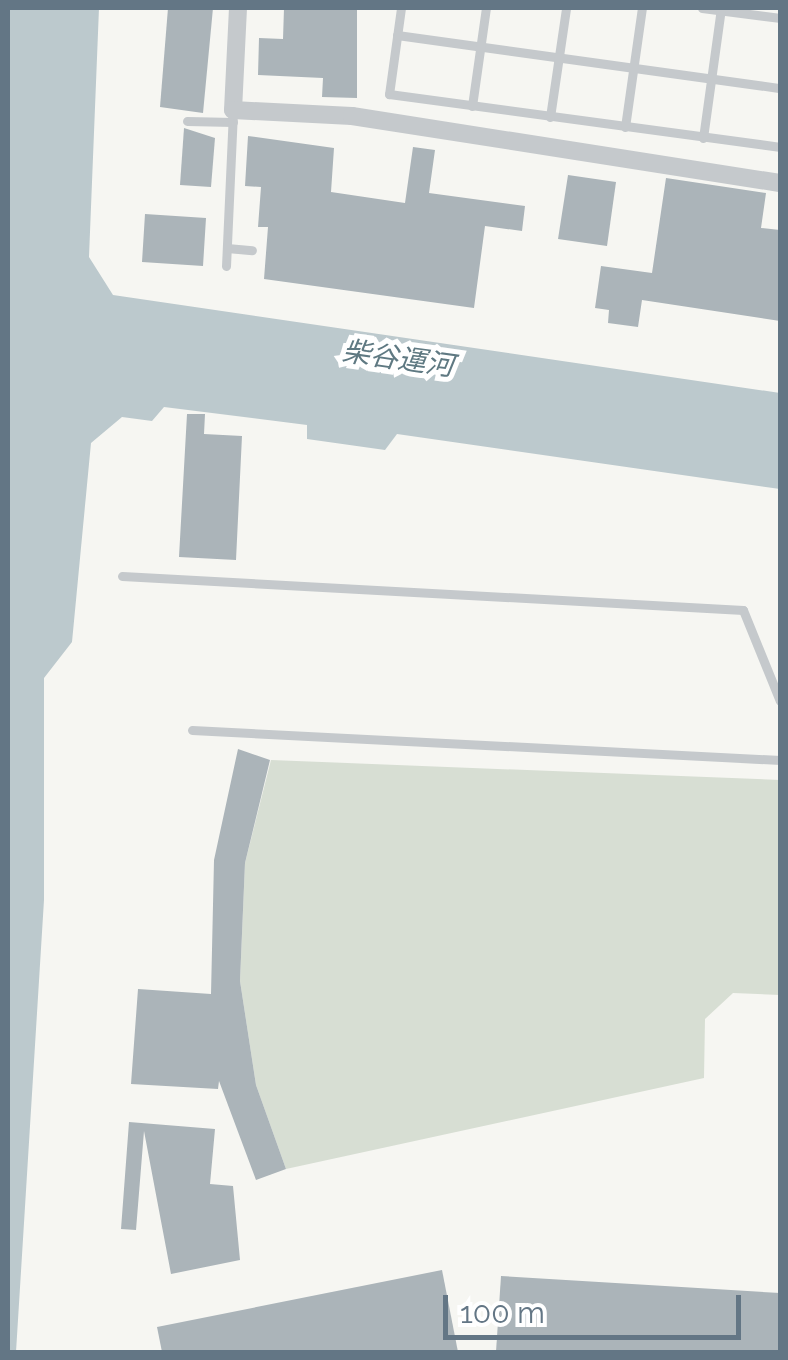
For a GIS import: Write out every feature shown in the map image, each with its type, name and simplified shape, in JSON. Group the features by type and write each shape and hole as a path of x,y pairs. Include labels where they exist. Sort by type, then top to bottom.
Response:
{"street":[{"path":"238,8 233,116 352,116 780,183"}],"lane":[{"path":"401,8 388,94 780,147"},
{"path":"472,106 486,8"},
{"path":"550,117 566,8"},
{"path":"625,128 642,8"},
{"path":"702,8 780,18"},
{"path":"703,138 721,9"},
{"path":"397,34 780,88"},
{"path":"187,121 233,116 226,266"},
{"path":"227,248 252,250"},
{"path":"122,576 744,610 780,701"},
{"path":"192,730 780,760"}],"shaded area":[{"path":"271,760 780,780 780,995 733,993 705,1019 704,1078 286,1169 256,1085 240,981 245,863"}],"water":[{"name":"柴谷運河","path":"8,8 99,8 89,257 113,295 780,393 780,489 397,434 385,450 307,439 307,425 164,407 152,421 122,417 91,443 72,642 44,678 44,900 16,1352 8,1352"}],"building":[{"path":"168,8 213,8 203,113 160,107"},
{"path":"284,8 357,8 357,98 322,97 323,78 258,75 259,38 283,39"},
{"path":"184,128 215,138 211,187 180,185"},
{"path":"248,136 334,148 331,192 405,203 413,147 435,150 429,193 525,206 522,231 485,226 474,308 264,279 268,227 258,227 261,187 245,186"},
{"path":"568,175 616,182 607,246 558,239"},
{"path":"666,178 766,193 761,228 780,230 780,321 642,300 638,327 608,323 609,310 595,308 601,266 652,273"},
{"path":"145,214 206,218 203,266 142,262"},
{"path":"187,414 205,414 204,434 242,436 236,560 179,557"},
{"path":"238,749 270,760 245,863 240,981 256,1085 286,1169 256,1180 219,1081 218,1089 131,1084 138,989 211,994 214,860"},
{"path":"129,1122 215,1129 210,1184 233,1186 240,1260 171,1274 144,1131 136,1230 121,1229"},
{"path":"442,1270 458,1352 162,1352 157,1327"},
{"path":"501,1276 780,1293 780,1352 496,1352"}]}
